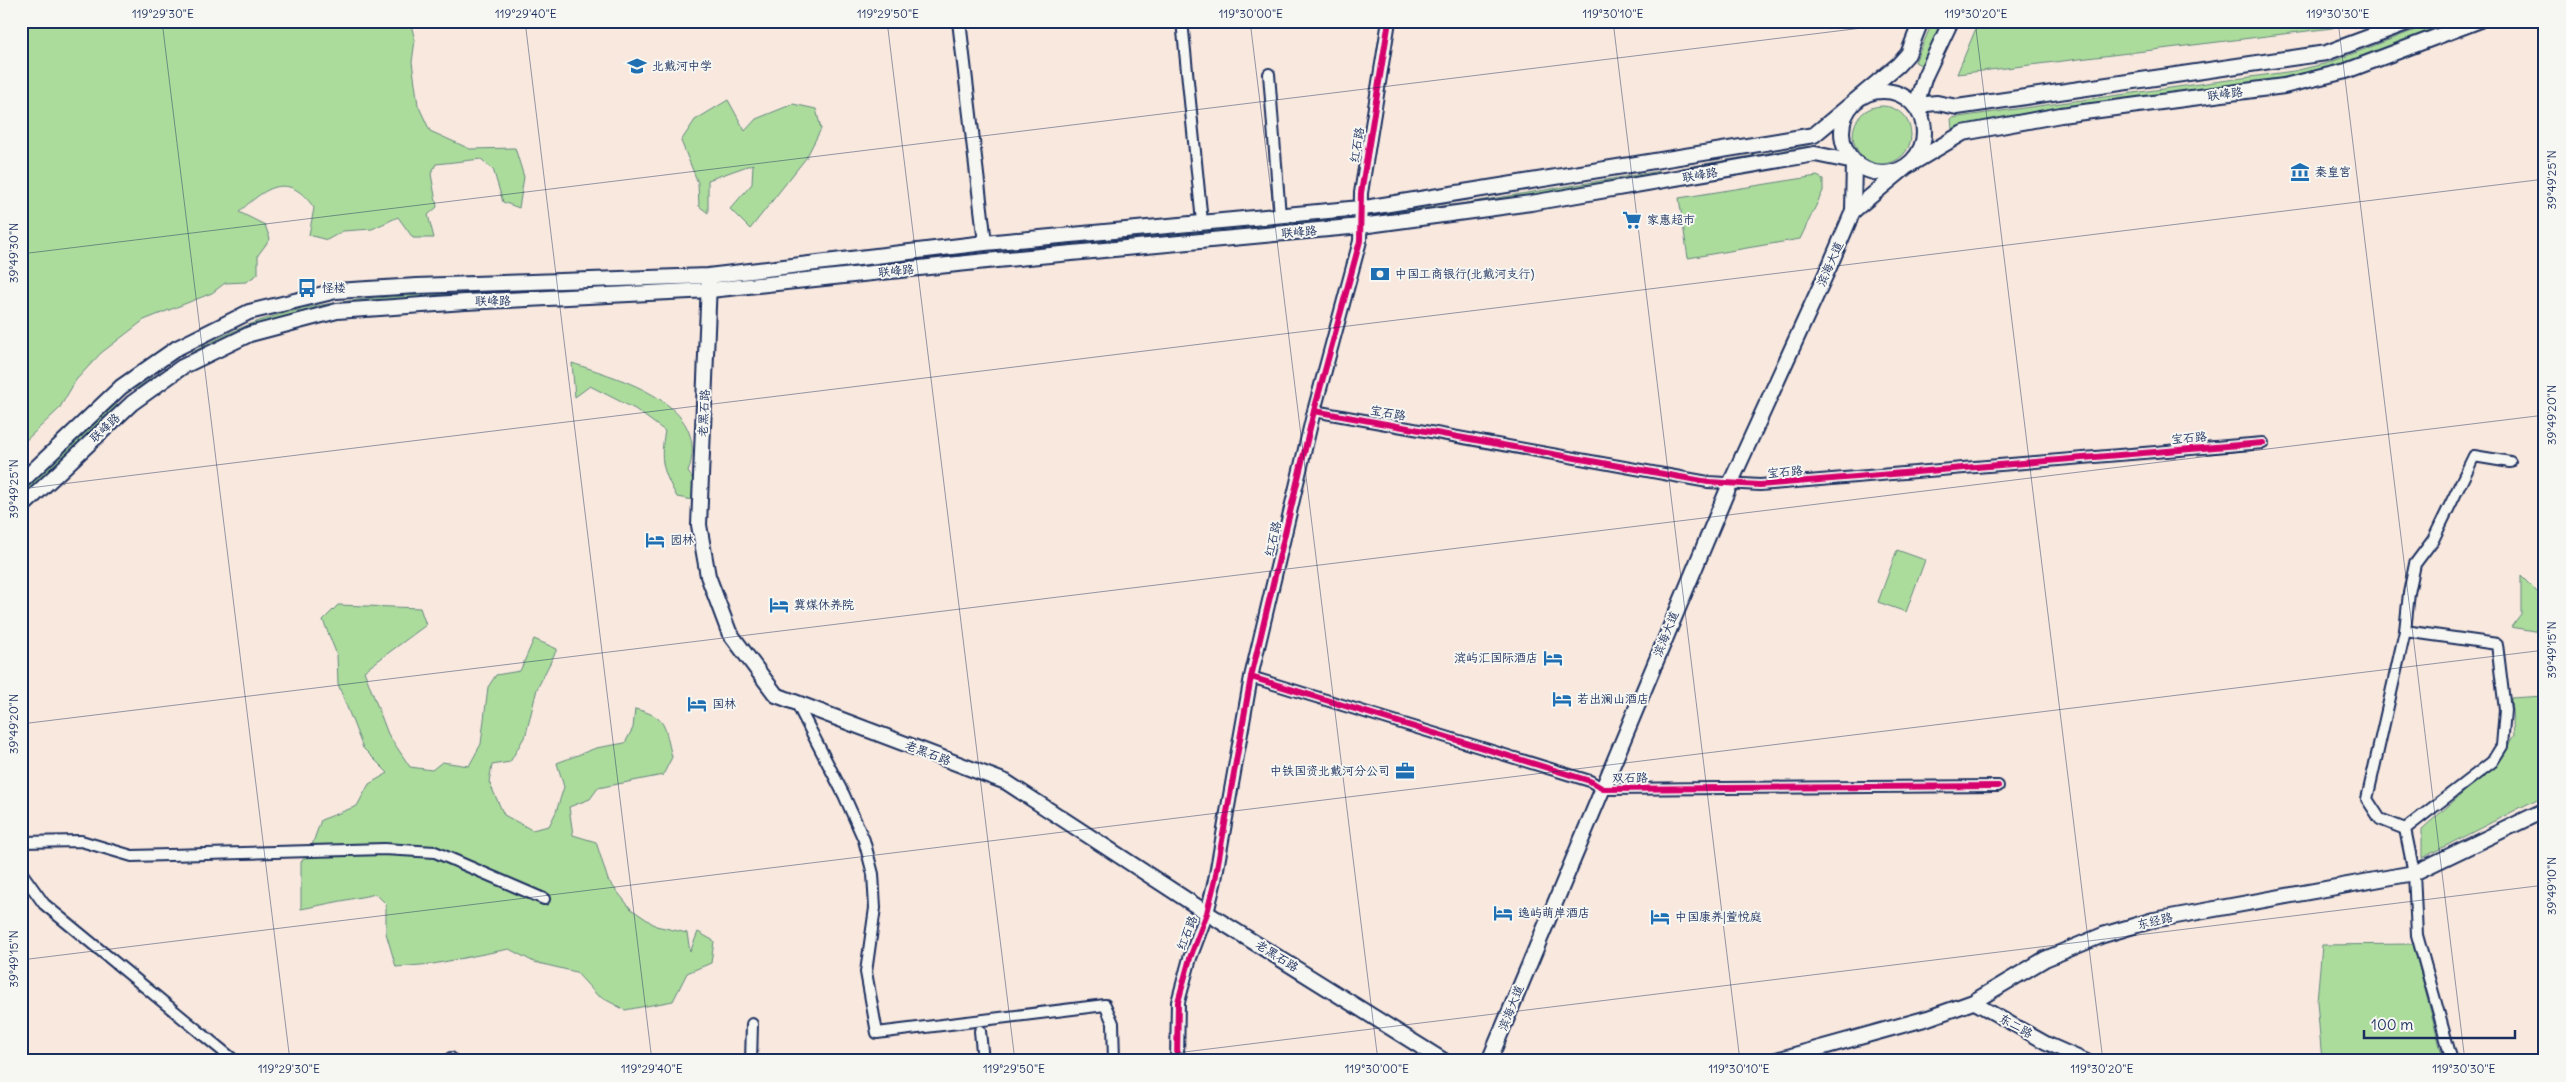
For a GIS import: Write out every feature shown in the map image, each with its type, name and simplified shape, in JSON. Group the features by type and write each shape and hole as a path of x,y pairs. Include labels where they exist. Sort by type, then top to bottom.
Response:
{"main road":[{"name":"联峰路","path":"21,482 121,387 177,348 250,312 336,291 417,286 708,276 985,243 1280,216 1361,207 1814,135 1908,54 1922,21"},
{"path":"1916,105 1925,76 1934,61 1951,21"},
{"name":"联峰路","path":"1916,105 1937,104 1957,107 2326,53 2412,21"},
{"name":"联峰路","path":"1906,167 1963,134 2062,116 2284,86 2346,71 2478,21"},
{"path":"1853,211 1906,167 1916,157 1924,138 1923,118 1916,105 1906,96 1886,90 1866,94 1855,101 1846,112 1842,125 1842,138 1846,151 1854,162 1866,169 1879,173 1893,172 1906,167"},
{"name":"联峰路","path":"21,508 132,403 182,368 250,334 336,311 465,302 710,290 986,261 1361,226 1540,201 1815,154 1854,162"},
{"path":"1853,211 1854,162"},
{"name":"滨海大道","path":"1489,1061 1730,484 1853,211"},
{"name":"老黑石路","path":"708,276 710,290 699,526 708,576 729,632 776,695 1006,782 1207,913 1444,1061"},
{"name":"东经路","path":"1773,1061 1928,1018 1973,1002 2045,958 2103,935 2154,920 2414,873 2545,810"}],"street":[{"path":"958,21 986,261"},
{"path":"1182,21 1202,222"},
{"name":"红石路","path":"1176,1061 1178,1002 1190,958 1207,913 1215,880 1251,677 1314,411 1360,241 1361,193 1389,21"},
{"path":"1269,74 1280,216"},
{"name":"宝石路","path":"1314,411 1708,482 1730,484 1760,485 2262,443"},
{"path":"2405,829 2380,819 2367,799 2405,631 2408,593 2415,564 2433,540 2474,456 2510,462"},
{"path":"2405,631 2497,644 2505,710 2502,746 2492,762 2405,829"},
{"name":"双石路","path":"1251,677 1590,782 1603,789 1998,786"},
{"path":"796,702 844,795 864,840 873,874 875,908 866,972 877,1033 1105,1005 1113,1023 1114,1061"},
{"path":"2405,829 2414,873 2417,935 2452,1061"},
{"path":"21,842 80,841 132,856 384,849 435,852 544,899"},
{"path":"21,872 44,904 235,1061"},
{"name":"东二路","path":"1973,1002 2046,1043 2087,1061"},
{"path":"751,1061 752,1024"},
{"path":"980,1031 983,1061"}],"green space":[{"path":"21,21 410,21 415,40 412,62 418,105 430,131 470,149 515,148 524,177 519,208 503,202 493,169 481,159 436,164 431,174 437,207 428,215 434,238 413,238 398,217 372,229 343,231 327,240 309,235 314,208 305,197 296,190 286,186 268,190 239,212 265,225 270,239 258,255 258,274 246,282 225,283 212,293 144,320 101,353 76,380 59,409 21,445"},
{"path":"1933,21 1943,21 1923,66 1915,62"},
{"path":"1979,21 2348,21 2332,28 1957,74"},
{"path":"2439,21 2461,21 2332,69 2299,76 2070,108 1952,129 1951,118 2294,71 2328,63"},
{"path":"728,100 745,131 756,119 793,104 816,109 821,129 806,158 750,229 730,209 752,184 753,164 708,180 708,213 699,206 698,183 681,141 695,120"},
{"path":"1882,106 1898,111 1906,119 1911,135 1906,151 1898,159 1882,164 1866,159 1858,151 1853,135 1858,119 1866,111"},
{"path":"1809,146 1810,152 1682,173 1682,168"},
{"path":"1660,171 1661,176 1461,209 1383,217 1383,213 1460,204"},
{"path":"1817,176 1823,179 1823,191 1800,239 1688,258 1679,198"},
{"path":"1344,217 1345,222 1010,255 1009,250"},
{"path":"971,254 971,259 753,283 752,278"},
{"path":"512,293 304,315 138,393 135,389 174,363 214,340 275,316 308,308 376,298"},
{"path":"572,363 636,386 675,411 687,428 692,448 688,472 697,484 693,500 677,497 665,473 662,450 665,431 635,409 590,386 575,397"},
{"path":"116,404 120,409 21,500 21,493"},
{"path":"1897,550 1925,560 1906,612 1878,602"},
{"path":"2521,576 2545,600 2545,795 2422,858 2422,829 2497,763 2514,735 2511,698 2544,696 2541,632 2511,627 2521,614"},
{"path":"338,605 420,608 426,625 364,671 388,734 410,767 432,770 442,762 469,766 481,744 488,687 496,675 520,671 534,639 557,649 537,689 526,734 510,762 492,765 489,782 504,815 532,830 549,826 556,812 564,787 557,763 596,748 625,743 633,728 635,709 654,716 663,724 672,757 663,775 598,788 590,799 569,807 573,835 596,842 608,880 631,909 656,926 687,933 690,952 698,932 714,941 711,963 687,973 673,1001 625,1010 597,995 576,972 534,962 509,949 433,964 396,967 386,933 386,904 376,894 301,909 301,862 310,851 321,820 357,806 369,784 388,773 363,748 338,684 337,655 323,620"},
{"path":"2413,944 2443,1058 2438,1061 2322,1061 2317,1001 2322,945"}],"cycle path":[{"path":"1177,1061 1178,1002 1190,958 1207,913 1215,880 1251,677 1314,411 1360,241 1361,193 1389,21"},
{"path":"1314,411 1708,482 1760,485 2263,443"},
{"path":"1251,677 1590,781 1603,789 1998,786"}],"place":[{"name":"北戴河中学","path":"637,66"},
{"name":"秦皇宫","path":"2300,172"},
{"name":"家惠超市","path":"1632,220"},
{"name":"中国工商银行(北戴河支行)","path":"1380,274"},
{"name":"怪楼","path":"307,288"},
{"name":"园林","path":"655,540"},
{"name":"冀煤休养院","path":"779,605"},
{"name":"滨屿汇国际酒店","path":"1553,658"},
{"name":"若出澜山酒店","path":"1562,699"},
{"name":"国林","path":"697,704"},
{"name":"中铁国资北戴河分公司","path":"1405,771"},
{"name":"逸屿萌岸酒店","path":"1503,913"},
{"name":"中国康养|萱悦庭","path":"1660,917"}]}
